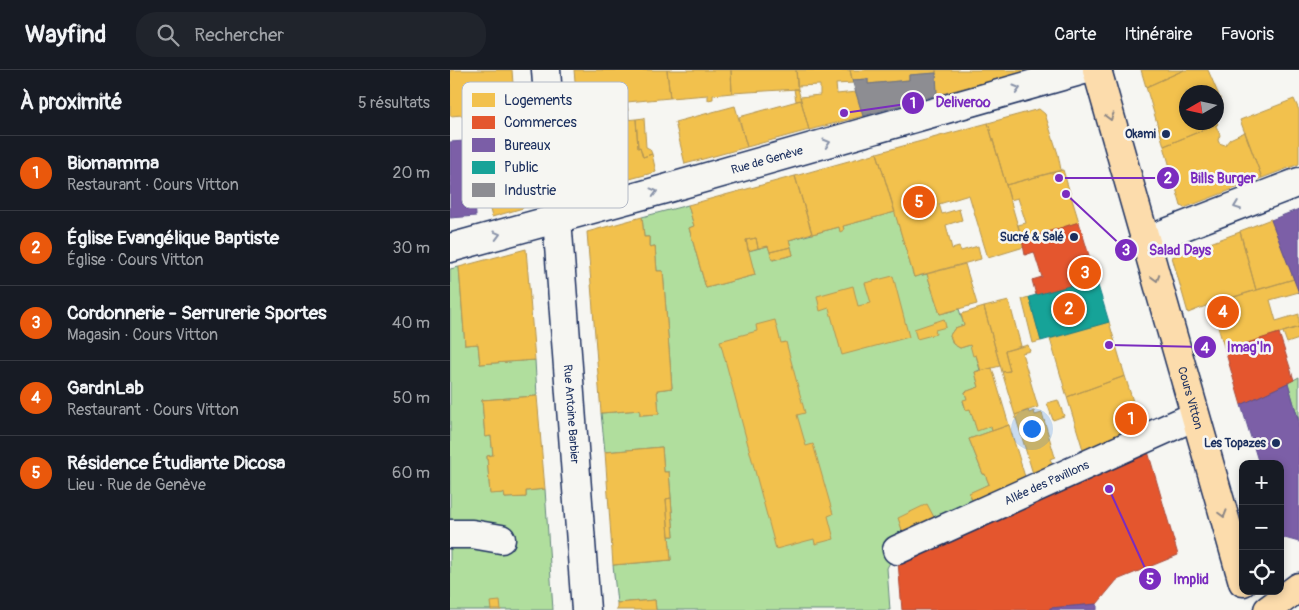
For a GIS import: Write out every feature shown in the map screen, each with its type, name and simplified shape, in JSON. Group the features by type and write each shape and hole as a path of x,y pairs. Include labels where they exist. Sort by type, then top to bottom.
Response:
{"main road":[{"name":"Cours Vitton","path":"1096,70 1239,568"},
{"path":"1268,610 1299,587"},
{"path":"1247,595 1251,610"}],"street":[{"name":"Rue de Genève","path":"628,199 1083,70"},
{"path":"1145,241 1299,182"},
{"name":"Rue Antoine Barbier","path":"555,208 586,610"},
{"name":"Rue de Genève","path":"450,248 595,208"},
{"name":"Allée des Pavillons","path":"897,550 1195,416"},
{"path":"450,534 472,534 501,539"}],"green space":[{"path":"688,205 694,226 689,228 706,288 755,275 748,251 768,246 773,260 793,255 789,240 839,227 840,231 844,230 843,226 895,212 914,277 927,274 940,314 959,309 964,325 955,328 950,335 953,344 960,348 970,345 976,355 980,370 975,372 979,387 965,392 967,399 963,401 966,410 970,409 977,430 991,426 992,431 969,439 989,484 970,493 974,504 936,521 899,518 904,536 887,568 890,610 656,610 655,600 617,603 613,565 671,560 669,536 674,536 669,472 664,472 662,447 605,452 601,413 640,410 640,415 659,414 657,390 672,388 663,271 657,271 655,246 649,247 649,237 644,237 642,217"},
{"path":"459,267 465,345 478,344 480,364 535,360 537,396 482,400 485,437 491,436 493,455 487,456 490,493 504,493 505,498 526,497 526,491 545,489 553,610 450,610 450,269"},
{"path":"1299,377 1299,422 1288,383"}],"building: Logements":[{"path":"450,70 512,70 513,82 462,82 462,115 450,116"},
{"path":"574,70 667,70 670,98 628,102 628,82 575,82"},
{"path":"667,70 731,70 732,93 713,95 713,99 708,100 708,95 670,98"},
{"path":"731,70 796,70 798,89 732,93"},
{"path":"796,70 850,70 853,83 836,84 837,94 856,92 863,116 809,130 800,97 820,95 820,85 797,86"},
{"path":"850,70 936,70 936,73 909,75 909,80 868,84 868,79 852,80"},
{"path":"936,70 1032,70 937,95"},
{"path":"1141,70 1184,70 1146,87"},
{"path":"1184,70 1208,70 1214,85 1179,85 1179,130 1203,130 1164,146 1146,87"},
{"path":"794,89 798,89 801,100 796,101"},
{"path":"1294,99 1299,110 1299,164 1262,178 1240,120"},
{"path":"801,100 809,130 747,147 739,117"},
{"path":"735,106 747,147 685,164 675,122"},
{"path":"1039,109 1045,114 1058,154 1061,170 1006,185 988,123"},
{"path":"644,118 646,147 650,149 652,154 643,157 640,147 638,148 636,119"},
{"path":"636,119 638,148 640,147 643,157 652,154 656,172 628,180 628,120"},
{"path":"988,123 1024,247 988,258 969,195 939,204 942,214 959,209 962,220 946,225 952,249 959,247 961,251 978,246 981,259 914,277 877,153"},
{"path":"1203,130 1218,130 1220,135 1219,143 1225,145 1230,139 1245,132 1262,178 1184,208 1181,206 1164,146"},
{"path":"877,153 895,212 843,226 844,230 840,232 839,227 812,234 795,176"},
{"path":"1063,170 1079,222 1022,240 1018,225 1026,223 1018,198 1010,200 1006,185"},
{"path":"795,176 812,233 789,240 791,247 770,252 768,246 758,248 756,238 746,240 755,275 706,288 689,228 694,226 688,205"},
{"path":"490,208 523,208 492,217"},
{"path":"642,217 644,237 649,237 649,247 655,246 657,271 663,271 672,388 657,390 659,414 640,415 640,410 601,413 587,232"},
{"path":"1271,219 1294,279 1256,290 1240,231"},
{"path":"1240,232 1256,290 1188,313 1172,257"},
{"path":"756,238 758,248 748,251 746,240"},
{"path":"791,247 793,255 772,260 770,252"},
{"path":"526,249 535,360 480,364 478,344 465,345 459,267"},
{"path":"965,264 977,304 940,314 927,274"},
{"path":"893,276 909,337 842,355 829,308 820,311 817,296 853,286 858,306 871,303 865,283"},
{"path":"1294,279 1299,292 1270,300 1276,321 1299,314 1299,327 1225,350 1211,304"},
{"path":"1029,297 1041,341 1033,343 1022,299"},
{"path":"1009,301 1021,346 1005,351 1010,371 1002,372 984,307"},
{"path":"984,307 1000,366 981,371 976,355 973,356 970,345 960,348 953,344 950,335 955,328 964,325 961,314"},
{"path":"944,319 946,327 935,330 936,334 917,339 914,329"},
{"path":"775,320 781,343 786,342 805,413 797,415 806,446 813,444 833,514 828,516 834,539 815,544 814,539 776,549 720,341 757,331 756,325"},
{"path":"1109,322 1125,376 1067,397 1050,339"},
{"path":"1299,327 1299,339 1287,343 1283,332"},
{"path":"1028,345 1030,351 1022,353 1038,407 1015,415 1002,372 1010,371 1005,351"},
{"path":"992,368 1009,425 992,431 991,426 977,431 970,409 966,410 963,400 967,399 965,392 979,387 975,372"},
{"path":"1125,376 1141,427 1084,453 1067,397"},
{"path":"537,396 545,489 526,491 526,497 505,498 504,493 490,494 487,456 493,455 491,436 485,437 482,400"},
{"path":"1058,400 1064,416 1053,420 1047,403"},
{"path":"1028,410 1029,413 1034,411 1035,415 1042,413 1055,457 1050,459 1054,467 1034,477 1015,415"},
{"path":"1009,425 1026,480 974,504 969,493 989,484 969,439"},
{"path":"662,447 664,472 669,472 671,498 666,499 671,560 613,565 605,452"},
{"path":"671,498 674,536 669,536 666,499"},
{"path":"927,504 936,521 904,536 898,518"},
{"path":"655,600 656,610 617,610 617,603"},
{"path":"500,601 501,610 491,610 490,602"}],"building: Commerces":[{"path":"1079,222 1096,279 1036,295 1032,280 1042,277 1034,252 1025,255 1022,240"},
{"path":"1279,333 1294,380 1241,405 1225,350"},
{"path":"1147,448 1178,555 1117,580 1097,604 1050,608 1048,610 902,610 898,562"}],"building: Bureaux":[{"path":"462,141 462,208 476,208 476,216 450,218 450,142"},
{"path":"1299,209 1299,293 1271,220"},
{"name":"Les Topazes","path":"1288,383 1299,422 1299,542 1284,538 1284,460 1258,460 1241,405"},
{"path":"1097,604 1097,610 1050,610 1050,608"}],"building: Public":[{"path":"1096,279 1109,322 1041,341 1029,297"}],"building: Industrie":[{"path":"936,73 937,95 863,116 852,80 868,79 868,84 909,80 909,75"}],"place":[{"name":"Deliveroo","path":"844,113"},
{"name":"Okami","path":"1166,134"},
{"name":"Bills Burger","path":"1059,178"},
{"name":"Salad Days","path":"1066,194"},
{"name":"Résidence Étudiante Dicosa","path":"919,202"},
{"name":"Sucré & Salé","path":"1074,237"},
{"name":"Cordonnerie - Serrurerie Sportes","path":"1085,273"},
{"name":"Église Evangélique Baptiste","path":"1069,309"},
{"name":"GardnLab","path":"1223,312"},
{"name":"Imag'In","path":"1109,345"},
{"name":"Biomamma","path":"1131,419"},
{"name":"Les Topazes","path":"1276,443"},
{"name":"Implid","path":"1109,489"}]}
